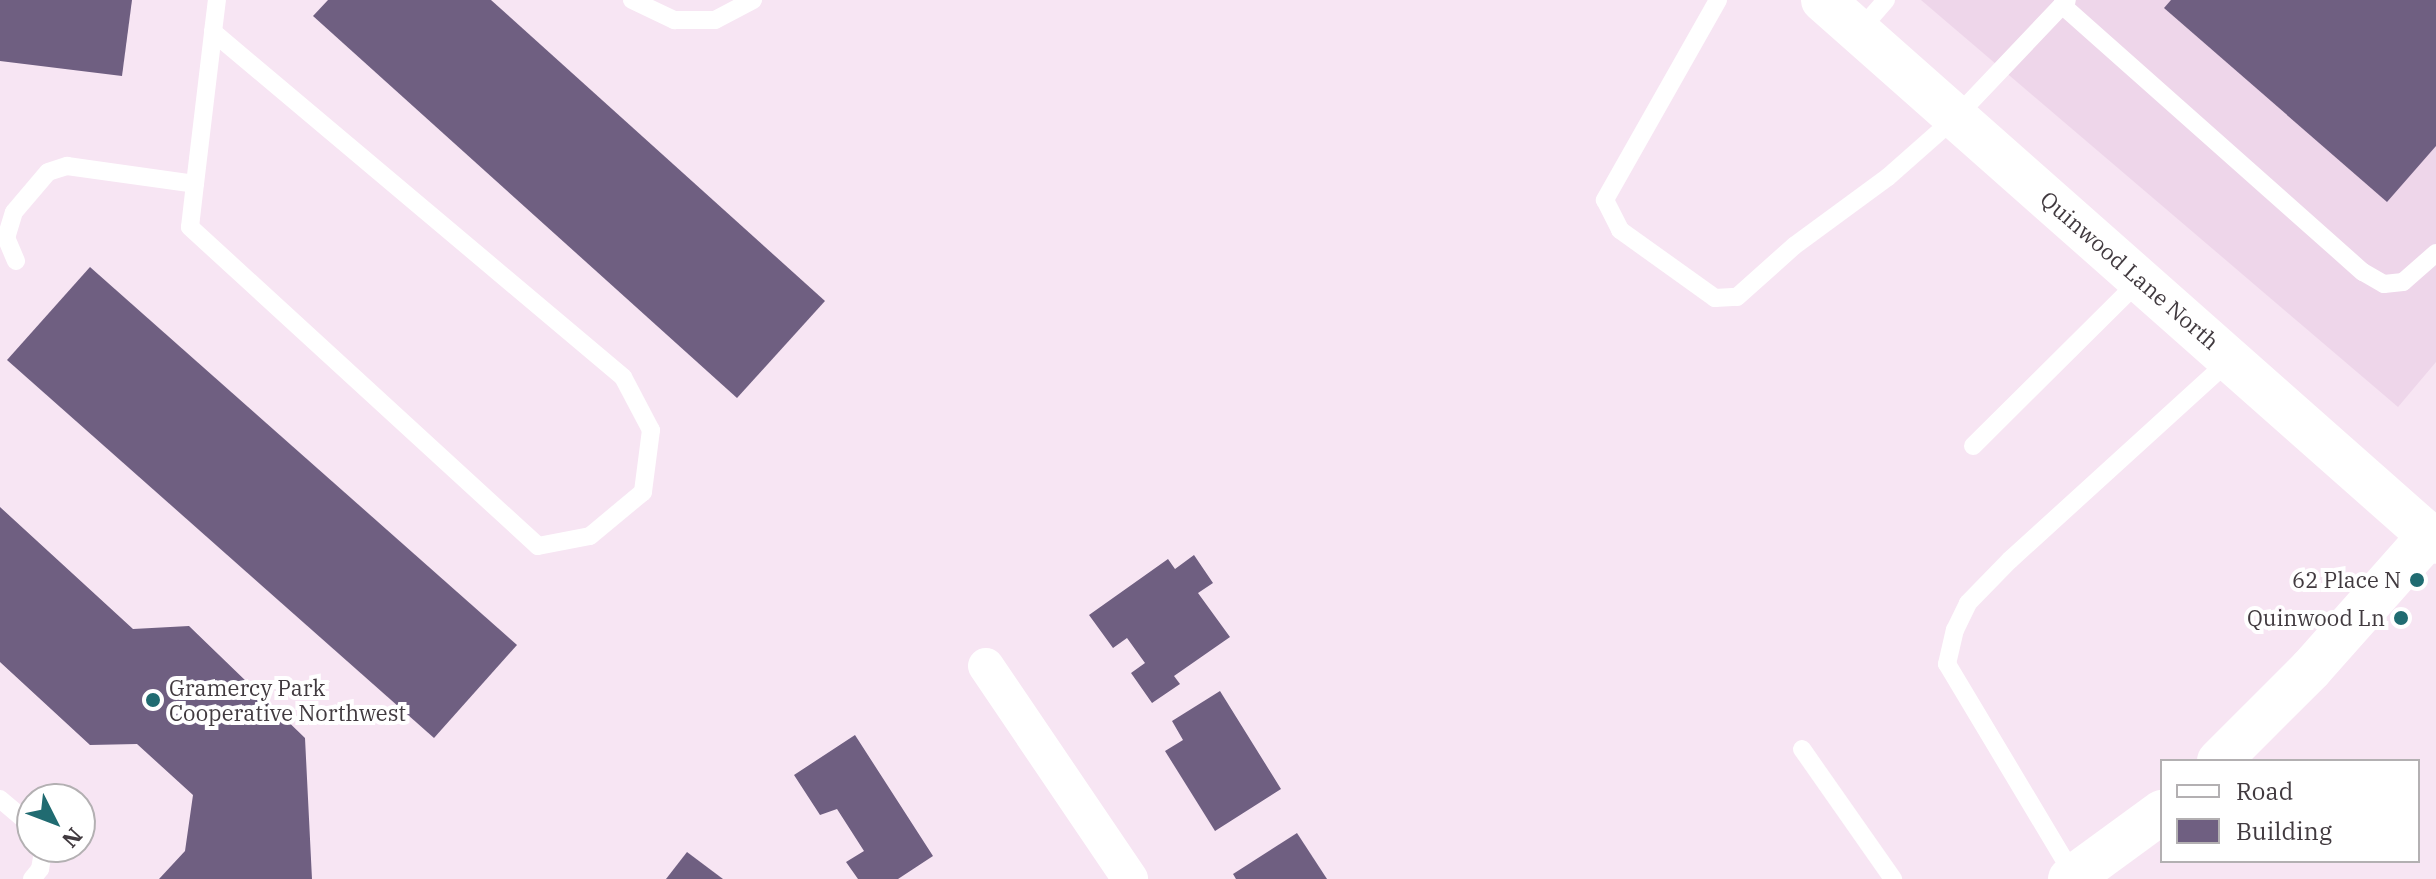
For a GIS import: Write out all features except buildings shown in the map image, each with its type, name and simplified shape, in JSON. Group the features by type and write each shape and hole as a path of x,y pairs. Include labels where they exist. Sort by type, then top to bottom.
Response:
{"street":[{"name":"Quinwood Lane North","path":"1823,0 1872,16 1956,117 2434,535"},
{"path":"2221,759 2311,669 2434,535"},
{"path":"986,666 1130,879"},
{"path":"2072,878 2160,813"}],"lane":[{"path":"213,32 623,377 651,430 643,492 590,536 538,546 190,227 213,32 217,0"},
{"path":"632,0 674,20 715,20 753,0"},
{"path":"1718,0 1605,200 1620,230 1715,298 1737,297 1956,117 2064,2 2363,272 2384,284 2403,282 2436,253"},
{"path":"16,261 6,238 14,212 48,172 67,166 195,184"},
{"path":"1973,446 2094,331 2140,280"},
{"path":"2072,878 1947,664 1955,630 1968,603 2010,560 2231,359"},
{"path":"1802,749 1893,879"},
{"path":"0,799 16,812"}],"shaded area":[{"path":"1921,0 2436,0 2436,362 2398,407"}],"place":[{"name":"62 Place N","path":"2417,580"},
{"name":"Quinwood Ln","path":"2401,618"},
{"name":"Gramercy Park Cooperative Northwest","path":"153,700"}]}
